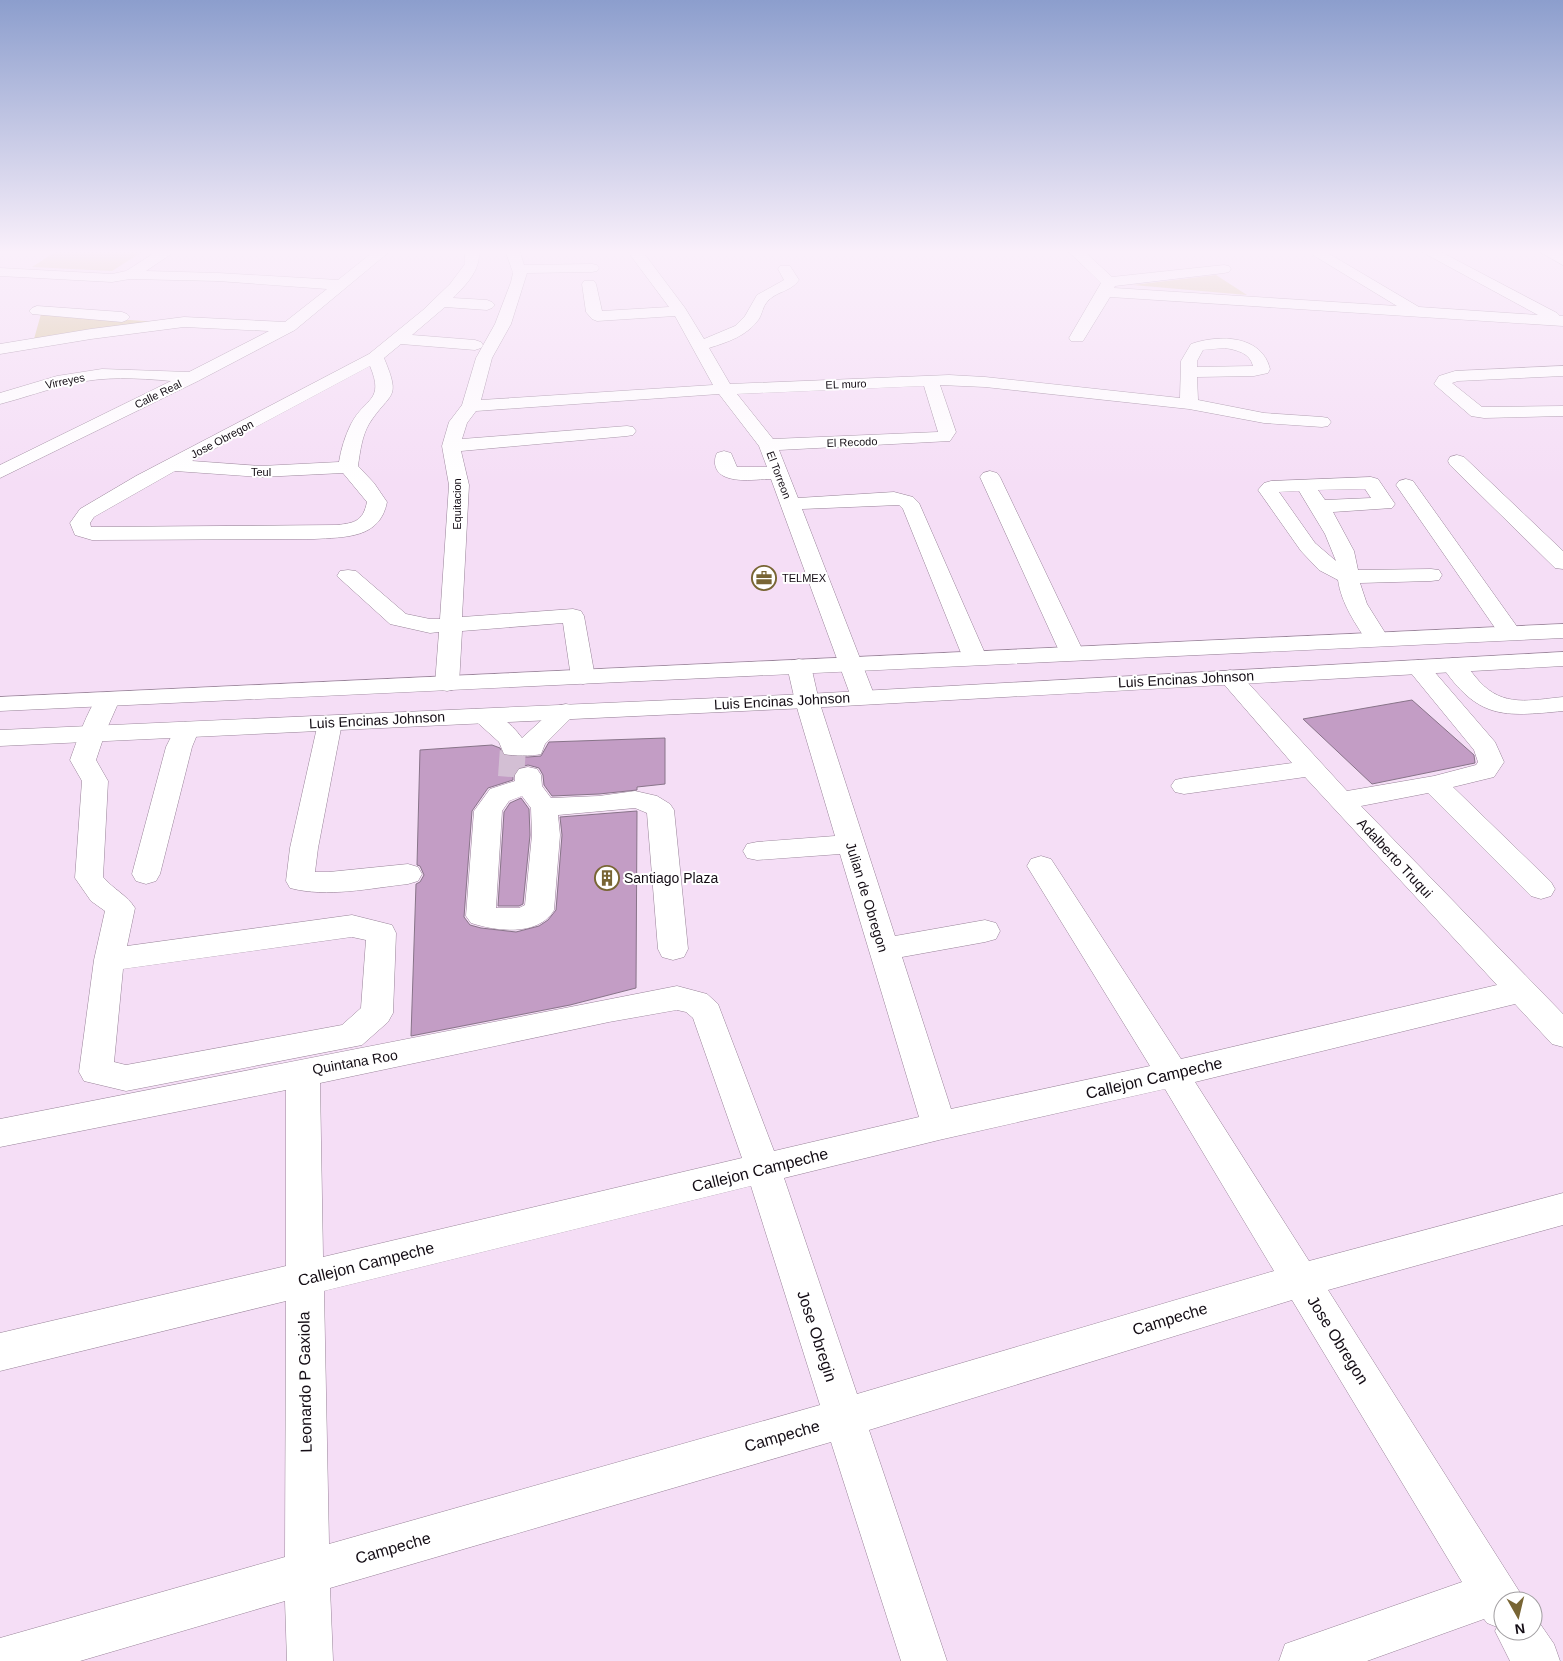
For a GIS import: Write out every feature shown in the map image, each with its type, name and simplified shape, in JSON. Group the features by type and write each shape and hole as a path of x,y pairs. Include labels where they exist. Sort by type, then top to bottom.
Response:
{"street":[{"path":"28,343 32,330"},
{"path":"0,349 28,343 128,330"},
{"name":"Calle Real","path":"0,472 283,330"},
{"name":"Jose Obregon","path":"348,467 367,487 377,502 372,519 362,526 345,530 314,533 92,534 82,531 80,523 86,513 375,357 408,330"},
{"name":"Equitacion","path":"446,684 459,485 451,446 458,422 471,406 484,358 500,330"},
{"name":"El Torreon","path":"691,330 724,388 768,445 863,697"},
{"path":"700,346 727,337 739,330"},
{"path":"1077,338 1082,330"},
{"path":"397,339 475,346"},
{"path":"348,467 351,448 360,424 384,394 385,381 375,357"},
{"path":"1563,371 1455,376 1445,380 1443,384 1477,412 1563,411"},
{"path":"1189,404 1190,372"},
{"name":"Virreyes","path":"0,399 38,387 81,377 116,373 192,377"},
{"name":"EL muro","path":"471,406 724,388 930,380 985,382 1189,404 1264,418 1322,422"},
{"name":"El Recodo","path":"768,445 944,437 947,432 930,380"},
{"path":"451,446 627,431"},
{"path":"724,457 725,467 732,473 778,473"},
{"path":"1457,461 1563,563"},
{"name":"Teul","path":"174,465 244,472 303,472 348,467"},
{"path":"990,477 1072,653"},
{"path":"1319,506 1386,504 1371,483 1271,487 1268,490 1308,547 1327,565 1348,578 1431,575"},
{"path":"1305,485 1333,529 1344,552 1349,565 1348,578 1351,593 1377,639"},
{"path":"1406,486 1510,633"},
{"path":"790,504 894,498 906,502 912,507 975,658"},
{"path":"348,576 398,619 430,626 572,616 583,677"},
{"path":"0,704 1563,631"},
{"name":"Luis Encinas Johnson","path":"0,738 807,701 1563,659"},
{"path":"1453,665 1482,697 1495,704 1513,708 1563,704"},
{"name":"Julian de Obregon","path":"799,666 807,701 850,844 939,1126"},
{"path":"1341,801 1434,784 1485,771 1491,762 1486,748 1418,667"},
{"name":"Adalberto Truqui","path":"1230,677 1341,801 1563,1035"},
{"path":"365,720 401,711 434,696 446,684"},
{"path":"108,700 92,733 83,760 95,781 89,878 100,894 120,908 109,960 96,1072 126,1078 351,1036 377,1013 381,933 352,926 109,960"},
{"path":"481,715 512,742 522,748 532,742 566,711"},
{"path":"330,722 304,848 300,882 329,882 408,874"},
{"path":"146,874 177,756 186,730"},
{"path":"1184,786 1312,768"},
{"path":"1434,784 1541,888"},
{"path":"524,787 600,803 636,799 652,802 660,810 673,949"},
{"path":"757,851 850,844"},
{"name":"Jose Obregon","path":"1041,866 1173,1074 1493,1591"},
{"path":"883,949 985,931"},
{"name":"Callejon Campeche","path":"0,1352 939,1126 1173,1074 1521,991"},
{"name":"Quintana Roo","path":"0,1133 385,1057 609,1010 677,998 696,1002 707,1012"},
{"name":"Jose Obregin","path":"707,1012 763,1169 924,1661"},
{"name":"Leonardo P Gaxiola","path":"302,1072 306,1573 310,1661"},
{"name":"Campeche","path":"0,1661 844,1418 1301,1280 1563,1209"},
{"path":"1302,1661 1493,1602"},
{"path":"1525,1641 1538,1661"}],"shaded area":[{"path":"37,330 104,330 34,339"}],"building":[{"path":"1412,700 1474,755 1475,763 1372,784 1303,719"},
{"name":"Santiago Plaza","path":"665,738 665,784 637,787 637,790 552,796 544,785 543,775 539,768 528,765 517,768 513,774 513,780 488,788 472,811 464,917 470,925 516,932 539,926 548,920 556,910 562,835 560,817 637,811 636,988 570,1005 411,1036 416,884 420,882 424,875 420,866 417,865 420,750 492,745 500,748 504,756 528,757 541,756 549,742"},
{"path":"521,798 529,809 530,835 523,904 519,906 498,906 504,812 510,803"}],"tunnel":[{"path":"511,777 513,748"}],"place":[{"name":"TELMEX","path":"764,578"},
{"name":"Santiago Plaza","path":"607,878"}]}
